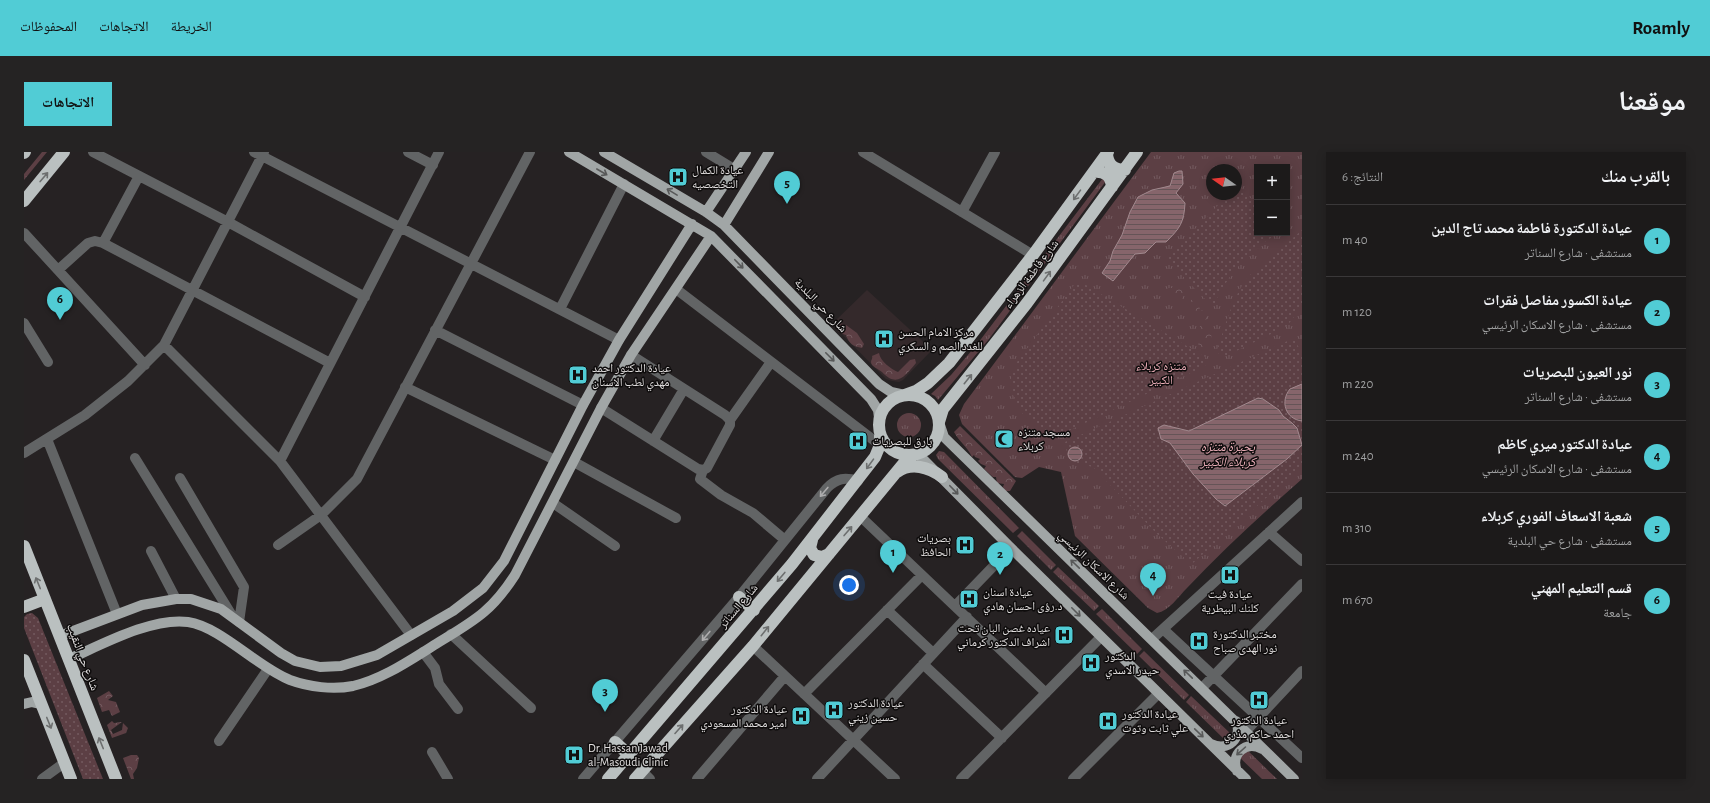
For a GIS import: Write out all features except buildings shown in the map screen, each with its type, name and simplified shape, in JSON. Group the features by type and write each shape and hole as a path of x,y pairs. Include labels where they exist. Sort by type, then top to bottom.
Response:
{"highway":[{"path":"24,201 64,152"},
{"name":"شارع فاطمة الزهراء","path":"939,422 943,409 1027,303 1137,152"},
{"path":"1108,153 1111,165 1117,169 1125,170"},
{"name":"شارع فاطمة الزهراء","path":"905,395 916,391 928,383 949,363 1033,255 1108,153"},
{"path":"1094,172 1102,172 1108,176 1112,182 1112,187"},
{"path":"642,776 753,646 807,579 861,517 908,458 915,455 924,451 931,446 936,439 939,430 939,422 937,412 931,404 924,398 915,395 898,396 886,405 879,418 878,427 880,440 894,451 907,456 915,455"},
{"name":"شارع السناتر","path":"608,779 754,610 812,540 875,457 880,440"},
{"path":"893,476 904,468 916,467 928,469 942,477"},
{"path":"812,540 810,548 814,555 822,557 829,554"},
{"name":"شارع حي النقيب","path":"24,546 116,779"},
{"path":"792,564 799,562 806,564 810,572 807,579"},
{"path":"739,597 754,610"},
{"path":"24,607 45,599"},
{"path":"24,663 71,779"},
{"path":"616,742 629,755"}],"main road":[{"path":"569,152 711,236 873,401 878,410 879,418"},
{"path":"604,152 706,212 746,152"},
{"path":"724,225 769,152"},
{"name":"شارع حي البلدية","path":"706,212 724,225 879,384 892,392 905,395"},
{"path":"60,636 116,614 142,606 176,599 191,599 221,609 276,650 295,661 320,667 341,666 377,655 453,611 484,588 504,561 554,460 619,340 692,224"},
{"path":"69,659 119,637 146,628 174,622 189,622 204,627 222,637 268,669 306,685 343,687 354,685 394,669 483,613 508,587 553,503 601,408 631,356 711,236"},
{"path":"775,302 779,301 785,296 787,289"},
{"path":"787,314 788,306 794,301 798,300"},
{"name":"شارع الاسكان الرئيسي","path":"939,422 944,437 1294,779"},
{"path":"915,455 921,457 942,477 1011,548 1246,779"},
{"path":"24,704 32,702 41,704"},
{"path":"1211,744 1224,747 1233,742 1237,734 1236,721"},
{"path":"1237,771 1235,761 1239,751 1247,746 1257,746 1262,748"}],"street":[{"path":"93,152 228,222 365,297"},
{"path":"408,152 433,165"},
{"path":"280,461 439,152"},
{"path":"278,545 321,515 357,479 530,152"},
{"path":"706,152 734,169"},
{"path":"863,152 1033,255"},
{"path":"962,212 995,152"},
{"path":"24,453 86,415 145,365 164,345 228,222 260,153 619,340"},
{"path":"103,243 138,176"},
{"path":"560,309 624,184"},
{"path":"24,233 145,365"},
{"path":"58,270 88,243 95,241 103,243 193,289 330,363"},
{"path":"676,289 771,362 880,440"},
{"path":"24,323 48,362"},
{"path":"435,330 583,405"},
{"path":"164,345 280,461 411,635"},
{"path":"631,356 725,415 730,420"},
{"path":"601,408 698,469 703,470 708,468 730,425 730,420 771,362"},
{"path":"405,387 554,460"},
{"path":"653,441 684,389"},
{"path":"46,439 116,614"},
{"path":"135,458 236,620"},
{"path":"574,462 676,518"},
{"path":"703,470 700,479 721,495 753,513 785,540"},
{"path":"180,478 244,587 236,620"},
{"path":"584,779 739,597 833,483 845,478 858,481"},
{"path":"1152,639 1302,502"},
{"path":"553,503 615,546"},
{"path":"861,517 1046,693"},
{"path":"1269,532 1302,560"},
{"path":"955,606 1011,548"},
{"path":"151,551 176,599"},
{"path":"804,694 922,575"},
{"path":"1202,688 1302,584"},
{"path":"887,610 933,653"},
{"path":"816,779 967,617"},
{"path":"1163,629 1302,758"},
{"path":"451,634 531,708"},
{"path":"961,779 1101,637"},
{"path":"753,646 853,739 889,777"},
{"path":"423,652 435,668 439,684 458,709"},
{"path":"923,664 1002,738"},
{"path":"219,741 268,669"},
{"path":"1246,731 1302,671"},
{"path":"697,779 785,676"},
{"path":"1073,779 1158,694"},
{"path":"432,752 448,779"},
{"path":"42,779 64,763"}],"shaded area":[{"path":"867,290 932,350 903,380 899,382 886,379 832,324"}],"green space":[{"path":"42,152 47,152 24,180 24,174"},
{"name":"متنزه كربلاء الكبير","path":"1151,152 1302,152 1302,479 1229,546 1165,610 1157,613 1148,608 1075,536 1061,472 1039,467 1022,478 1015,477 962,424 959,415 964,404"},
{"path":"1103,178 1106,181 989,339 938,400 931,394 951,375 978,343"},
{"path":"1242,189 1254,202 1254,236 1274,236 1259,246 1240,264 1218,296 1213,307 1166,259 1223,200 1242,200"},
{"path":"1302,230 1302,304 1297,313 1287,326 1226,356 1220,356 1217,350 1234,301 1244,283 1250,275"},
{"path":"1079,283 1086,285 1205,357 1208,361 1203,367 1060,435 1048,432 1022,413 1012,393 1010,379 1017,362 1074,285"},
{"path":"1174,284 1183,290 1184,294 1182,299 1177,301 1173,297 1176,296 1176,294 1167,288 1173,288"},
{"path":"1193,299 1199,303 1200,311 1206,311 1207,318 1205,322 1207,327 1212,331 1211,339 1207,343 1210,348 1201,348 1198,344 1199,341 1197,333 1201,325 1198,323 1196,310 1193,312 1189,310 1187,303"},
{"path":"840,323 846,325 857,333 864,344 862,348 852,344 848,341 846,335 839,331 836,324"},
{"path":"1294,338 1302,354 1302,466 1193,563 1189,562 1157,534 1094,468 1088,465 1074,463 1068,459 1065,442"},
{"path":"879,353 889,367 898,372 910,360 915,359 916,363 904,376 896,380 892,379 887,377 871,364 872,356"},
{"path":"909,413 917,417 921,425 917,433 909,437 901,433 897,425 901,417"},
{"path":"960,426 1016,481 1010,491 1005,491 1003,487 1004,484 997,483 996,477 993,477 984,469 986,466 978,461 980,459 974,455 972,457 954,432"},
{"path":"939,451 944,452 1019,528 1013,533 938,459 936,455"},
{"path":"1022,531 1056,565 1051,570 1017,536"},
{"path":"1058,567 1099,606 1094,611 1053,572"},
{"path":"1102,609 1142,649 1137,654 1096,614"},
{"path":"32,613 38,618 103,779 83,779 24,628 24,617 27,614"},
{"path":"1144,651 1189,695 1184,700 1139,656"},
{"path":"109,691 113,696 108,700 116,702 120,712 112,716 109,710 102,712 97,698"},
{"path":"1191,696 1231,734 1225,740 1186,702"},
{"path":"112,721 114,723 122,722 111,730 113,734 122,730 123,723 128,728 126,733 112,738 107,725"},
{"path":"1242,745 1277,779 1262,779 1235,753"},
{"path":"131,755 137,755 139,758 137,768 133,774 134,779 131,779 123,758"}],"water":[{"path":"1182,171 1183,184 1176,193 1185,203 1184,216 1180,225 1175,233 1166,242 1156,242 1145,253 1135,254 1113,281 1102,273 1110,261 1113,251 1122,235 1130,212 1138,197 1152,190 1170,186 1174,173"},
{"path":"1302,384 1302,421 1296,420 1288,413 1285,399 1290,389"},
{"name":"بحيرة متنزه كربلاء الكبير","path":"1258,398 1263,399 1279,410 1283,416 1297,428 1302,445 1287,459 1225,506 1216,499 1193,474 1170,443 1161,439 1158,428 1164,425 1189,431"},
{"path":"1075,447 1080,449 1082,454 1080,459 1075,461 1070,459 1068,454 1070,449"}],"place":[{"name":"عيادة الكمال التخصصيه","path":"678,177"},
{"name":"شعبة الاسعاف الفوري كربلاء","path":"787,204"},
{"name":"قسم التعليم المهني","path":"60,320"},
{"name":"مركز الامام الحسن للغدد الصم و السكري","path":"884,339"},
{"name":"عيادة الدكتور احمد مهدي لطب الاسنان","path":"578,375"},
{"name":"مسجد متنزه كربلاء","path":"1004,439"},
{"name":"بارق للبصريات","path":"858,441"},
{"name":"بصريات الحافظ","path":"965,545"},
{"name":"عيادة الدكتورة فاطمة محمد تاج الدين","path":"893,573"},
{"name":"عيادة الكسور مفاصل فقرات","path":"1000,575"},
{"name":"عيادة فيت كلنك البيطرية","path":"1230,575"},
{"name":"عيادة الدكتور ميري كاظم","path":"1153,596"},
{"name":"عيادة اسنان د.رؤى احسان هادي","path":"969,599"},
{"name":"عياده غصن البان تحت اشراف الدكتور كرماني","path":"1064,635"},
{"name":"مختبر الدكتورة نور الهدى صباح","path":"1199,641"},
{"name":"الدكتور حيدر الاسدي","path":"1091,663"},
{"name":"عيادة الدكتور احمد حاكم مذري","path":"1259,700"},
{"name":"عيادة الدكتور حسين زيني","path":"834,710"},
{"name":"نور العيون للبصريات","path":"605,712"},
{"name":"عيادة الدكتور امير محمد المسعودي","path":"801,716"},
{"name":"عيادة الدكتور علي ثابت وتوت","path":"1108,721"},
{"name":"Dr. Hassan Jawad al-Masoudi Clinic","path":"574,755"}]}
